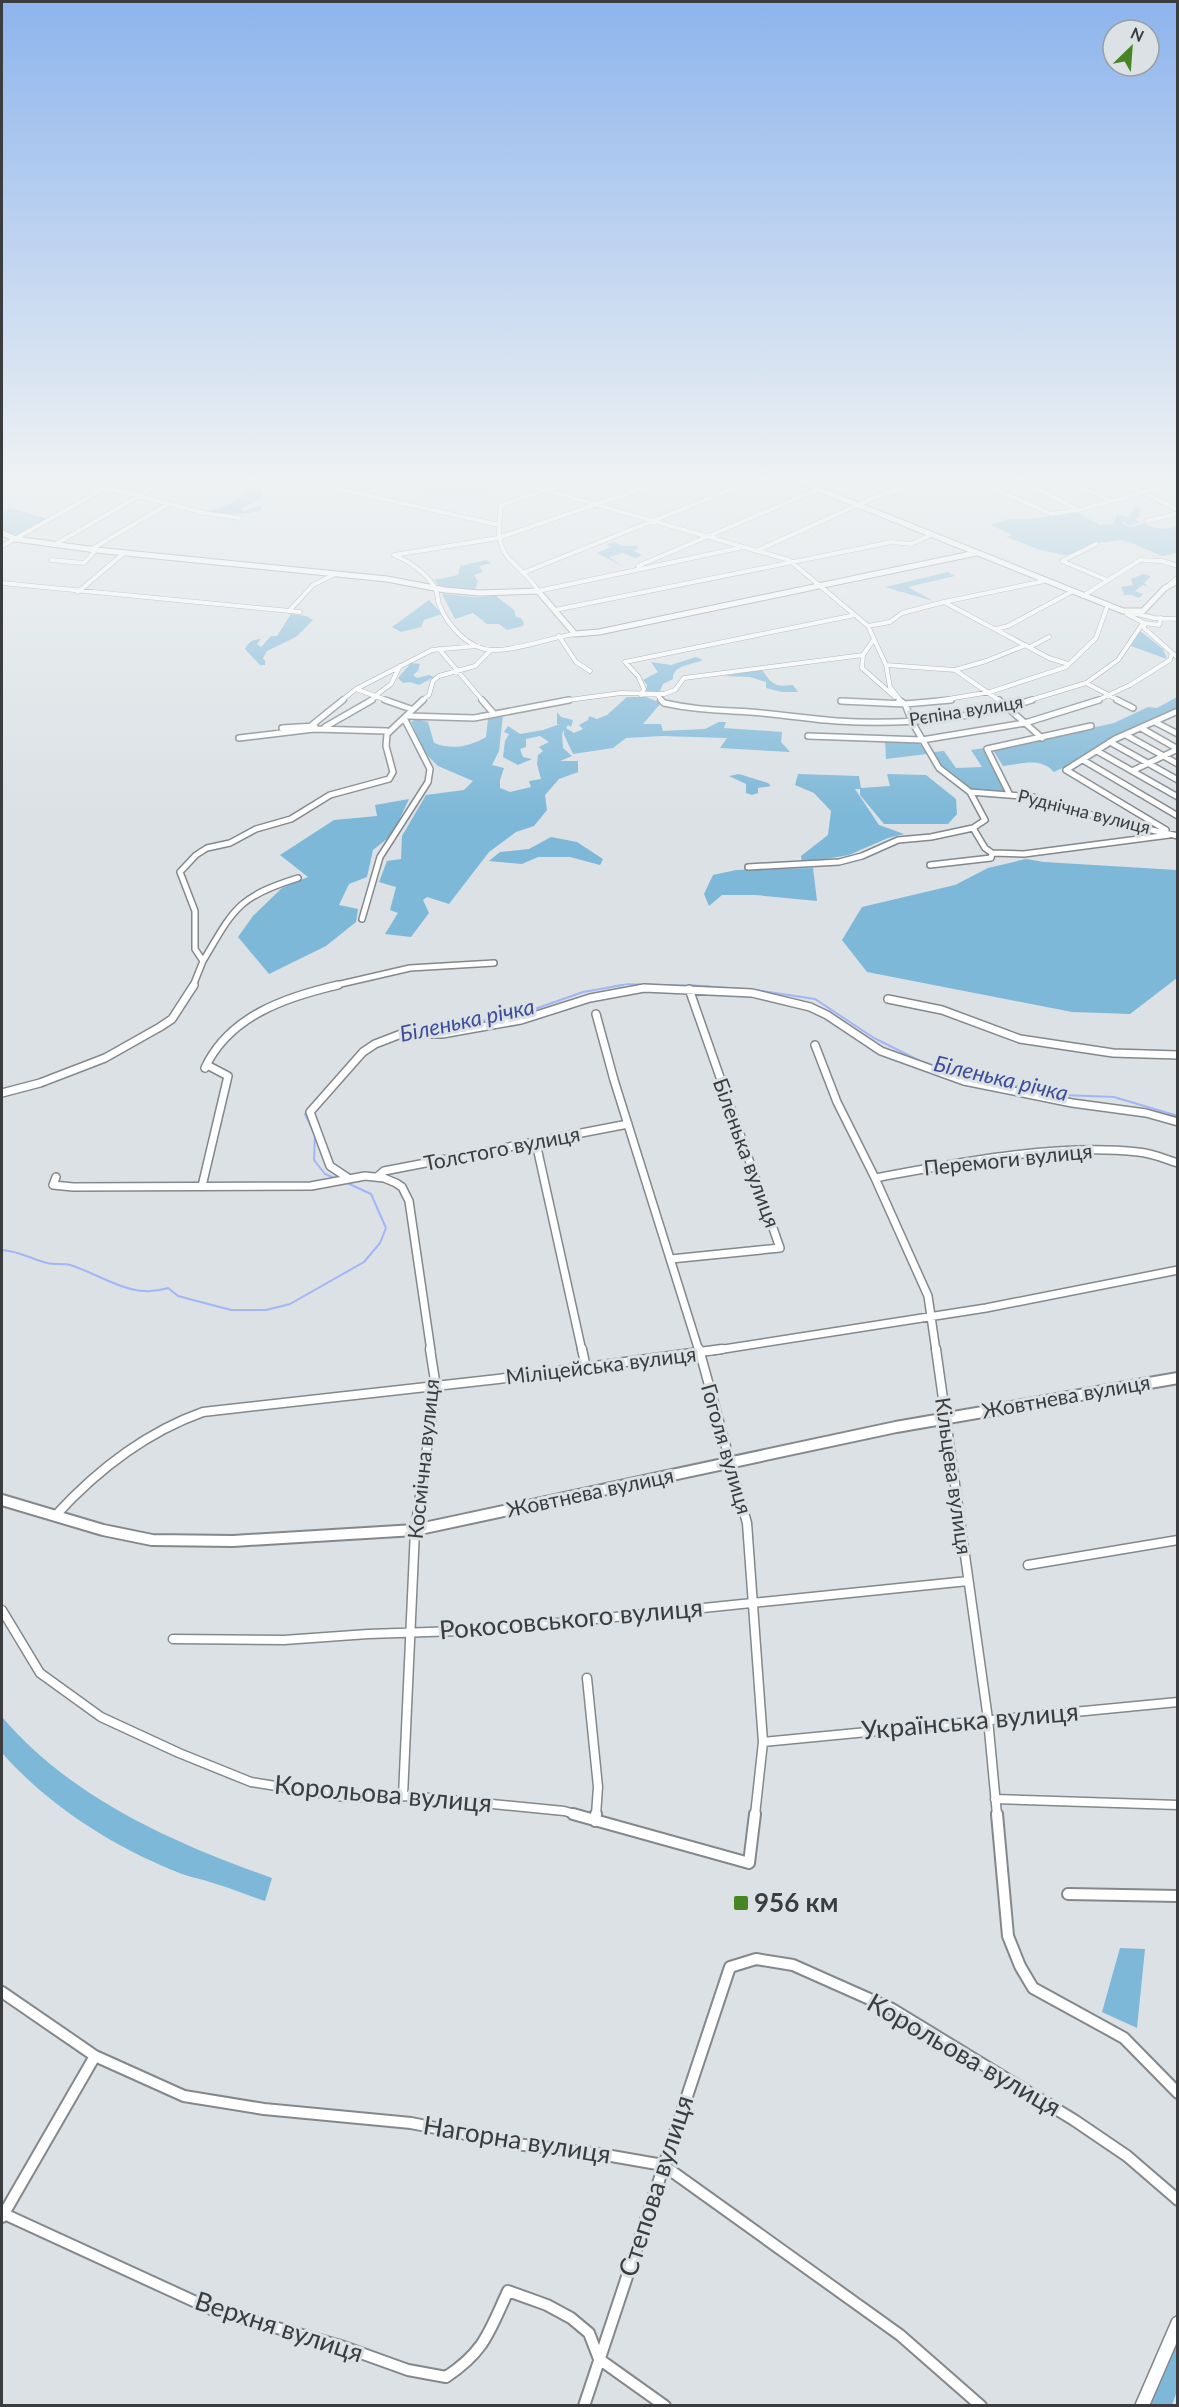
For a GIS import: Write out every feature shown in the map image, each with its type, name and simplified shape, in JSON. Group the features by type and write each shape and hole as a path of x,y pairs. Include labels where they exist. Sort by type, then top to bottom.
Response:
{"main road":[{"path":"430,589 483,594 538,591 576,634 598,632 798,589"},
{"path":"1065,589 1107,607 1124,611 1143,611 1165,589"},
{"name":"Жовтнева вулиця","path":"2,1500 144,1539 195,1542 415,1530 730,1464 814,1443 1057,1397 1178,1378"},
{"path":"1142,2406 1178,2323"}],"street":[{"path":"55,589 300,612"},
{"path":"78,592 81,589"},
{"path":"289,611 309,589"},
{"path":"538,591 546,589"},
{"path":"555,610 657,589"},
{"path":"823,589 867,626 886,665 891,687 897,698"},
{"path":"867,626 890,622 902,613 1002,589"},
{"path":"1083,596 1093,589"},
{"path":"437,591 438,601 445,614 467,641 476,646 491,650 576,634"},
{"path":"996,630 1008,626 1071,592"},
{"path":"944,602 1049,658 1068,664"},
{"path":"841,701 905,704 957,699 990,692 1053,672 1068,664 1096,638 1107,607"},
{"path":"1124,611 1143,623 1156,626 1160,624 1161,618"},
{"path":"1124,611 1178,619"},
{"path":"641,695 644,689 642,683 625,662 855,615"},
{"path":"1143,623 1144,628 1178,658"},
{"name":"Рєпіна вулиця","path":"657,694 664,703 696,710 749,712 837,721 912,722 1008,707 1086,683 1118,660 1143,623"},
{"path":"559,636 576,662 590,671"},
{"path":"886,665 955,670 1049,637"},
{"path":"748,867 839,862 878,850 898,840 937,836 973,828 985,820 970,792 939,768 912,722 905,704 862,668 863,655 874,639"},
{"path":"312,725 356,689 432,650 476,646"},
{"path":"439,649 494,714"},
{"path":"203,961 195,949 195,911 180,872 196,855 207,848 230,843 256,829 291,819 330,795 388,779 393,772 384,738 387,731 412,712 411,709 429,695 433,681 439,676 475,666 491,650"},
{"name":"Рєпіна вулиця","path":"808,736 922,740 1025,723 1088,705 1130,685 1170,660 1172,653"},
{"path":"406,717 450,719 494,714 577,698 621,693 664,694 675,690 684,678 863,655"},
{"path":"325,727 391,684 400,666"},
{"path":"955,670 990,692 1042,738"},
{"path":"1086,683 1133,708"},
{"path":"356,689 411,709"},
{"path":"1174,835 1066,770 1110,742 1178,711"},
{"path":"1169,715 1178,719"},
{"path":"362,919 380,857 428,782 430,769 406,717"},
{"path":"1155,722 1178,734"},
{"path":"336,729 312,725 256,732 239,738 336,729 387,731"},
{"path":"1009,794 987,748 1091,726"},
{"path":"1141,728 1177,749"},
{"path":"1126,735 1178,764"},
{"path":"1110,742 1178,780"},
{"path":"1132,771 1177,749"},
{"path":"1097,751 1178,797"},
{"path":"1083,760 1178,816"},
{"name":"Руднічна вулиця","path":"970,792 1033,797 1108,820 1174,835"},
{"path":"973,828 985,848 993,853"},
{"name":"Руднічна вулиця","path":"930,866 991,858 993,853 1024,854 1174,835"},
{"path":"2,1093 40,1083 105,1058 172,1019 192,989 203,961 221,927 248,897 256,892 298,878"},
{"path":"202,1186 228,1076 206,1067 213,1051 241,1025 261,1010 300,994 410,968 494,963"},
{"path":"345,1179 327,1163 310,1112 363,1052 375,1044 401,1034 442,1034 521,1020 591,998 644,988 752,993 810,1007 827,1015 881,1051 964,1081 1072,1103 1146,1113 1178,1122"},
{"name":"Біленька вулиця","path":"671,1259 780,1248 689,989"},
{"path":"888,999 942,1010 1020,1039 1113,1053 1178,1055"},
{"name":"Гоголя вулиця","path":"596,1014 700,1353 747,1523 755,1601 763,1742 749,1863"},
{"name":"Кільцева вулиця","path":"815,1045 837,1102 928,1296 988,1719 1007,1930 1020,1966 1033,1988 1124,2038 1178,2093"},
{"name":"Толстого вулиця","path":"377,1177 384,1171 628,1124"},
{"path":"536,1143 586,1368"},
{"name":"Перемоги вулиця","path":"874,1178 972,1160 1093,1149 1141,1152 1178,1162"},
{"name":"Космічна вулиця","path":"56,1177 53,1182 56,1186 311,1186 345,1179 377,1177 402,1187 409,1201 436,1387 415,1530 402,1796"},
{"name":"Міліцейська вулиця","path":"55,1516 73,1496 109,1464 179,1419 202,1412 436,1387 700,1353 931,1319 1178,1270"},
{"path":"1028,1565 1178,1540"},
{"name":"Рокосовського вулиця","path":"173,1639 273,1640 488,1630 968,1581"},
{"name":"Корольова вулиця","path":"2,1610 40,1673 101,1717 179,1753 251,1782 345,1797 402,1796 564,1811 749,1863"},
{"path":"587,1678 598,1787 595,1821"},
{"name":"Українська вулиця","path":"763,1742 1178,1702"},
{"path":"995,1799 1178,1805"},
{"path":"1068,1894 1178,1896"},
{"name":"Корольова вулиця","path":"730,1967 756,1959 793,1965 892,2009 1074,2120 1127,2156 1178,2200"},
{"name":"Степова вулиця","path":"584,2406 730,1967"},
{"name":"Нагорна вулиця","path":"2,1992 95,2056 184,2096 264,2109 411,2123 516,2144 600,2154 663,2165 900,2335 981,2406"},
{"path":"2,2215 95,2056"},
{"name":"Верхня вулиця","path":"2,2215 211,2309 344,2347 408,2370 446,2377 468,2362 485,2341 508,2290 547,2305 571,2318 589,2333 599,2359"},
{"path":"599,2359 665,2406"}],"shaded area":[{"path":"893,589 912,589 933,601"},
{"path":"1122,589 1137,589 1135,591 1143,594 1139,598 1132,595 1121,595 1124,594"},
{"path":"442,594 496,596 514,610 516,617 521,618 524,623 523,626 507,630 499,624 487,624 473,613 455,619"},
{"path":"429,600 442,614 424,620 421,627 401,632 392,627"},
{"path":"291,614 306,616 313,620 296,637 267,651 263,658 265,665 260,665 245,649 246,647 252,641 261,639 257,644 261,647 271,636 277,636"},
{"path":"1140,631 1163,649 1167,659 1131,646"},
{"path":"696,657 703,660 679,668 673,679 663,684 660,691 646,693 647,685 643,680 658,672 651,662 671,665"},
{"path":"411,663 420,664 418,671 413,675 417,678 429,675 434,677 419,685 410,682 403,683 398,678"},
{"path":"762,670 774,684 793,685 798,692 782,692 766,688 766,682 750,677 725,676"},
{"path":"627,697 646,697 661,703 643,724 661,724 663,731 705,729 719,722 726,722 724,728 782,732 781,742 790,752 720,748 727,738 662,736 626,738 613,748 573,754 564,730 563,748 572,756 560,761 578,761 578,772 559,779 545,795 547,810 534,826 516,832 489,852 449,904 427,897 423,900 429,913 411,937 385,934 398,913 390,910 396,887 379,882 387,861 401,859 402,836 426,795 464,790 473,781 438,766 425,753 411,722 417,719 428,722 434,743 460,746 486,737 488,719 503,715 499,751 492,765 504,768 500,788 510,792 531,787 529,781 541,779 537,764 538,755 543,751 539,747 549,742 540,736 526,739 526,747 520,749 523,757 532,759 518,765 503,757 505,741 509,734 504,732 508,726 520,734 543,730 560,724 557,724 557,712 561,717 573,720 571,727 568,725 566,728 574,733 583,729 579,725 588,720 589,716 597,719 607,715"},
{"path":"1177,697 1177,714 1054,772 1049,767 1037,763 1003,766 993,750 1114,723 1148,707 1157,708"},
{"path":"885,740 919,742 927,754 886,759"},
{"path":"984,748 1006,792 971,791 941,768 934,752 944,751 956,768 982,767 971,750"},
{"path":"739,774 771,786 758,788 758,793 752,795 746,793 746,784 729,776"},
{"path":"798,774 859,776 861,788 890,786 887,774 926,775 956,799 957,814 948,824 884,824 860,795 860,789 855,789 879,825 904,834 888,838 849,855 802,863 801,856 828,835 831,811 814,793 795,785"},
{"path":"409,799 392,835 373,850 367,877 349,884 339,905 358,909 356,922 326,946 269,974 238,937 253,916 282,888 308,877 280,855 334,820 377,816 375,805"},
{"path":"551,837 577,842 603,859 600,865 570,857 538,857 522,864 489,861 500,852 529,849"},
{"path":"1026,859 1177,870 1177,978 1130,1014 1072,1012 867,972 842,940 862,907 955,885 988,868"},
{"path":"813,868 817,901 755,895 722,895 709,906 704,894 713,875 736,870"},
{"path":"2,1717 29,1746 59,1771 126,1815 198,1849 272,1878 265,1901 157,1864 108,1839 62,1808 21,1773 2,1753"},
{"path":"1120,1948 1145,1949 1137,2028 1102,2012"},
{"path":"1177,2337 1177,2391 1172,2405 1149,2406"}],"waterway":[{"name":"Біленька річка","path":"614,986 628,984 699,986"},
{"name":"Біленька річка","path":"402,1031 445,1028 499,1018 532,1010 583,992 623,985"},
{"name":"Біленька річка","path":"689,985 699,986"},
{"name":"Біленька річка","path":"699,986 709,986"},
{"name":"Біленька річка","path":"699,986 755,990 815,999 874,1038 920,1061 943,1069 989,1081 1063,1095 1114,1097 1178,1116"},
{"name":"Біленька річка","path":"385,1037 396,1032"},
{"name":"Біленька річка","path":"325,1090 347,1065"},
{"name":"Біленька річка","path":"308,1110 305,1114 315,1135 314,1160 325,1174 337,1179"},
{"name":"Біленька річка","path":"2,1250 47,1263 70,1265 129,1289 155,1291 168,1288 178,1296 231,1310 266,1310 290,1304 364,1262 380,1243 386,1228 371,1194 345,1182"}],"place":[{"name":"956 км","path":"741,1903"}]}
